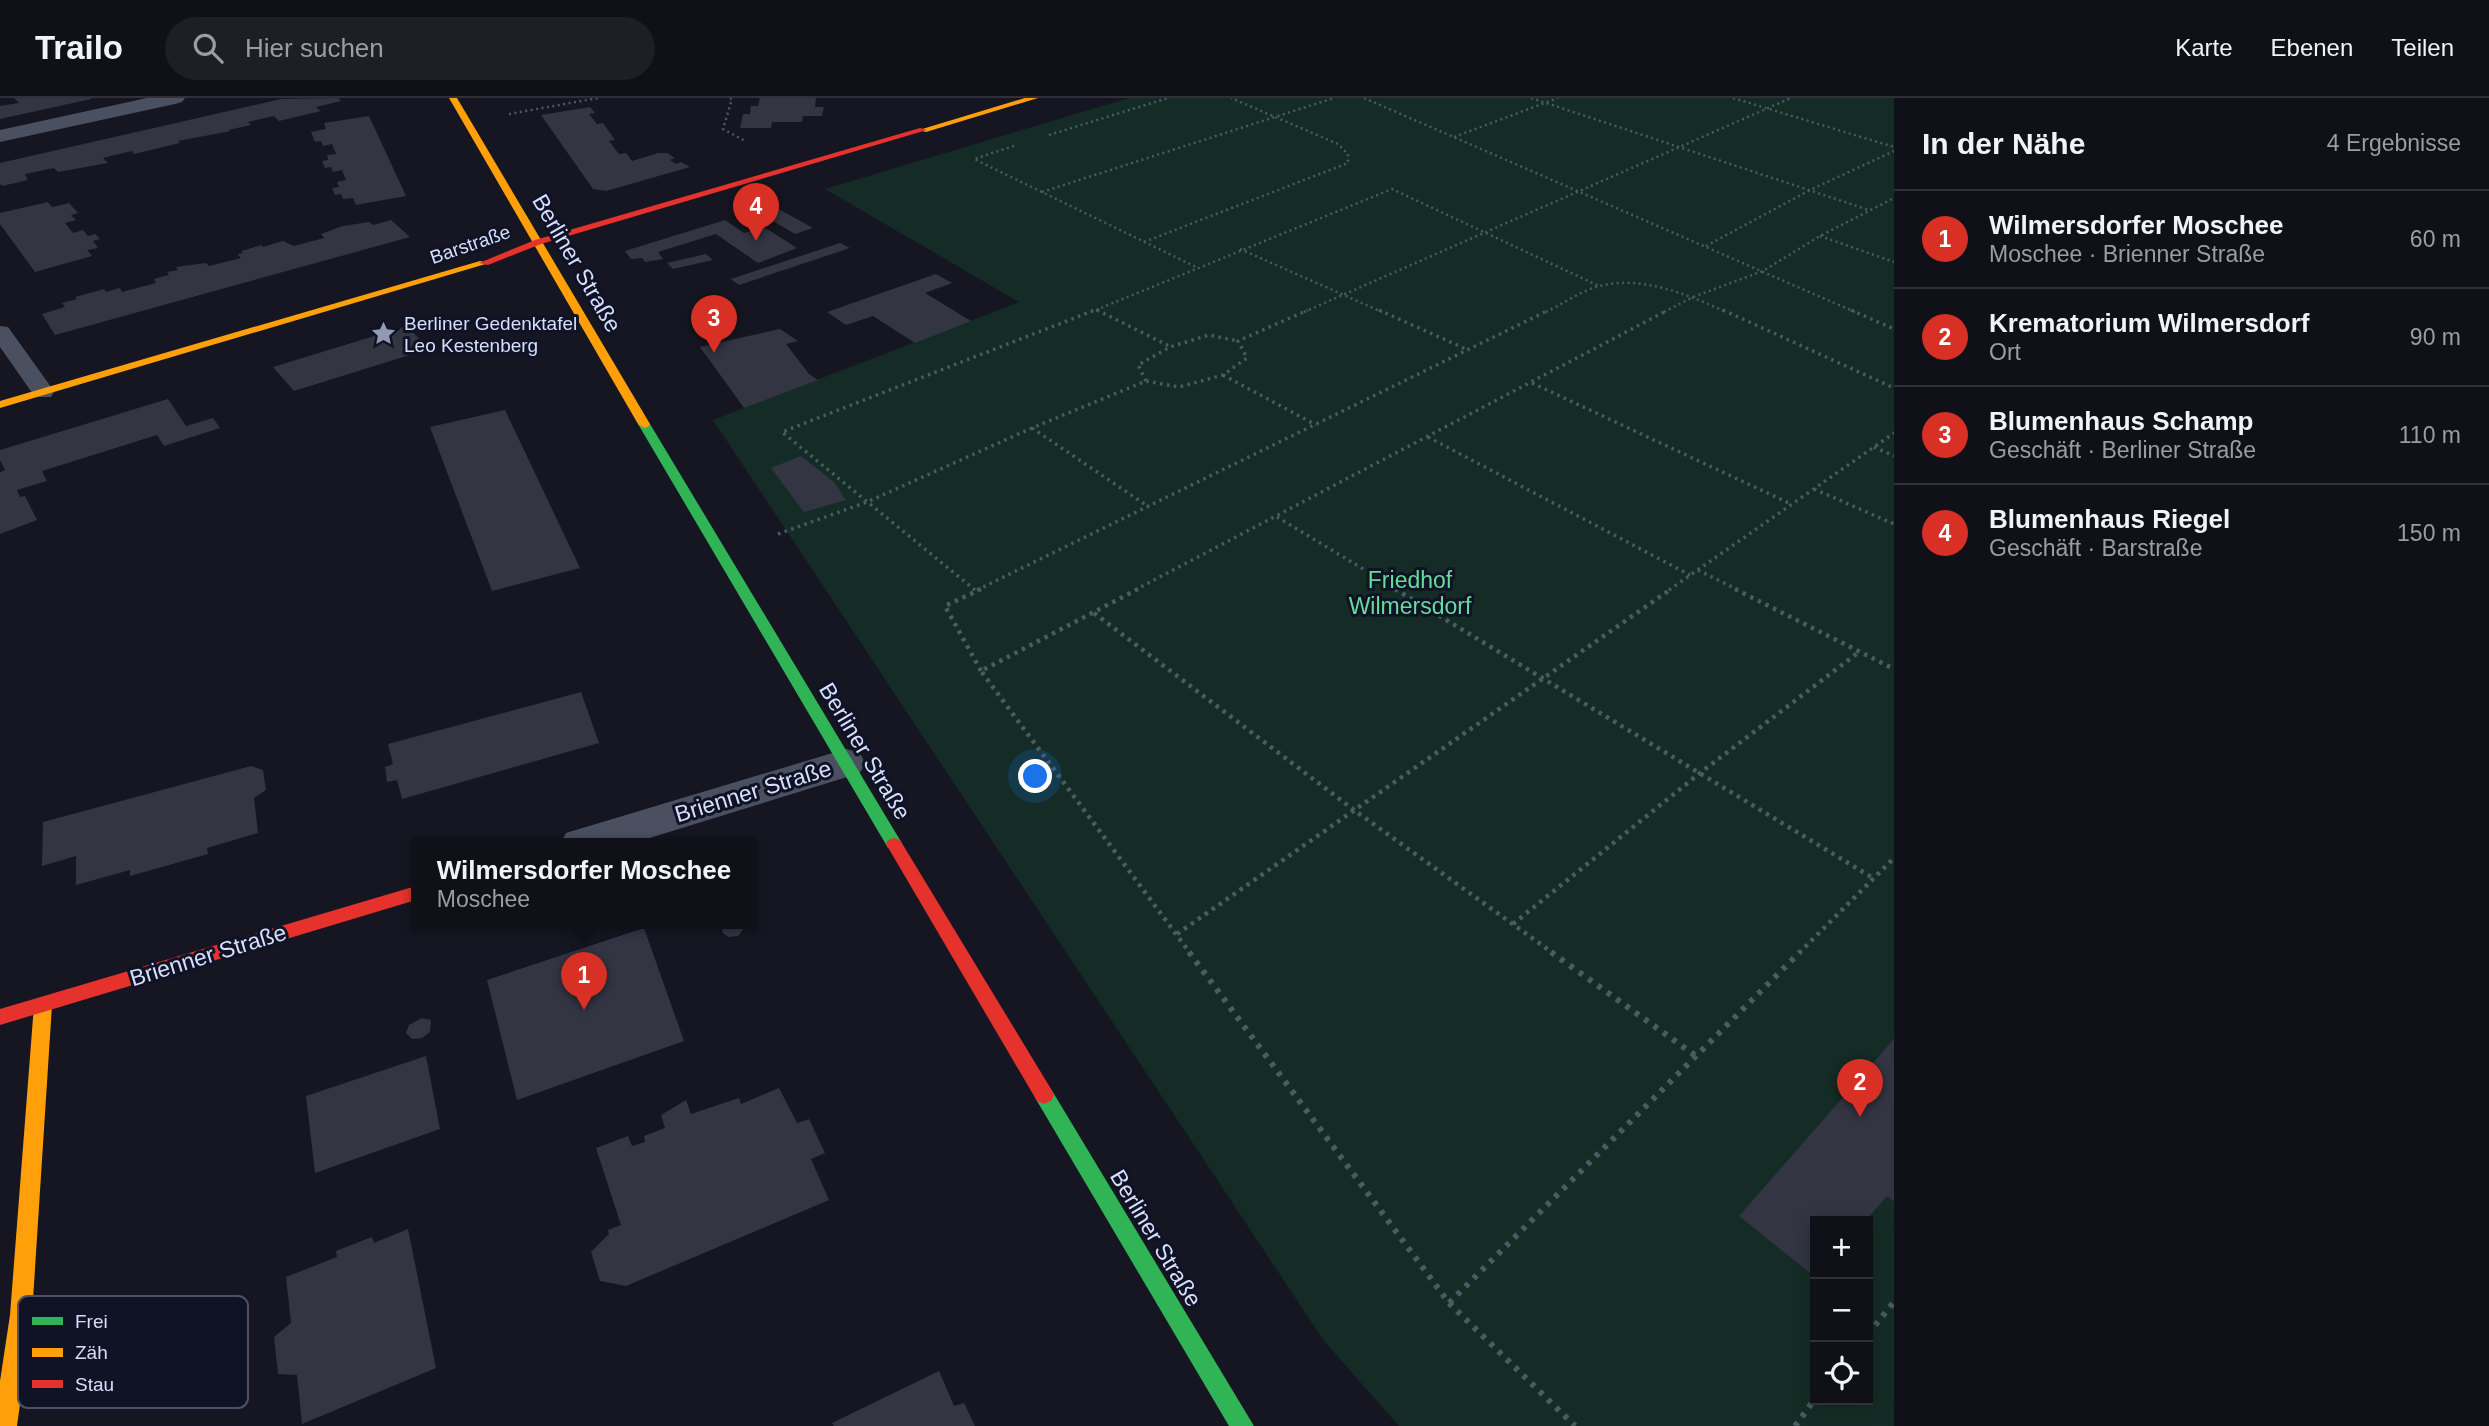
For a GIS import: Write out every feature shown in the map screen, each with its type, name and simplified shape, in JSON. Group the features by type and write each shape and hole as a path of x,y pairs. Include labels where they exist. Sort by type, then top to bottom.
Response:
{"street":[{"path":"0,136 174,98"},
{"name":"Berliner Straße","path":"453,98 1242,1426"},
{"name":"Barstraße","path":"0,405 473,267 538,242 1034,98"},
{"name":"Brienner Straße","path":"600,838 846,763"},
{"name":"Brienner Straße","path":"0,1017 411,895"},
{"path":"22,1296 43,1005"},
{"path":"5,1426 18,1336"}],"lane":[{"path":"0,332 43,393"}],"path":[{"path":"505,115 598,98"},
{"path":"732,98 723,129 749,144"},
{"path":"1039,138 1168,98"},
{"path":"1144,242 1348,163 1348,154 1338,144 1231,98"},
{"path":"1042,192 1335,98"},
{"path":"1364,98 1583,191 1894,329"},
{"path":"1531,98 1870,210"},
{"path":"1453,137 1558,98"},
{"path":"1733,98 1894,149"},
{"path":"1146,381 1138,365 1170,347 1209,335 1238,341 1791,98"},
{"path":"1026,142 974,159 1197,268"},
{"path":"1706,246 1894,149"},
{"path":"975,590 782,432 1096,310 1392,189 1599,286"},
{"path":"981,671 1693,297 1763,271 1820,236 1894,198"},
{"path":"1820,236 1894,261"},
{"path":"1240,249 1469,350"},
{"path":"1575,1426 1449,1303 981,671 945,606 1599,286 1624,283 1664,287 1693,297 1894,388"},
{"path":"1096,310 1170,347"},
{"path":"778,534 867,502 1032,428 1146,381 1179,387 1223,375 1247,358 1238,341"},
{"path":"1223,375 1317,425"},
{"path":"1532,383 1791,505"},
{"path":"1032,428 1149,507"},
{"path":"1177,934 1894,433"},
{"path":"1428,437 1690,575"},
{"path":"1874,447 1894,456"},
{"path":"1814,489 1894,524"},
{"path":"1277,517 1873,878"},
{"path":"1698,570 1894,669"},
{"path":"1094,613 1354,810 1696,1056"},
{"path":"1513,924 1700,774 1859,652"},
{"path":"1449,1303 1894,858"},
{"path":"1873,1328 1894,1302"},
{"path":"1795,1426 1811,1405"}],"green space":[{"name":"Friedhof Wilmersdorf","path":"1129,98 1894,98 1894,1426 1399,1426 1324,1341 713,420 1019,302 825,189"}],"building":[{"path":"14,98 91,99 0,119 0,106 19,103"},
{"path":"338,98 341,101 316,107 321,111 279,121 274,116 228,130 231,131 178,141 180,143 134,154 132,151 103,158 108,163 58,172 54,168 25,174 28,180 2,186 0,184 0,163 281,99"},
{"path":"760,98 816,98 815,107 824,107 822,116 803,116 802,122 772,122 771,128 740,128 743,114 750,114 751,106 758,106"},
{"path":"590,107 595,113 589,114 597,124 603,123 615,140 609,141 619,154 626,153 632,161 667,153 675,158 670,160 676,164 681,162 690,167 606,191 593,189 541,115"},
{"path":"369,116 406,196 356,205 353,198 343,199 341,194 335,195 332,188 339,187 337,182 346,180 342,170 333,172 331,167 325,168 322,161 328,160 327,155 336,154 332,144 323,146 321,141 315,142 311,132 326,129 324,123"},
{"path":"48,202 52,207 69,203 78,213 71,215 76,220 65,223 73,233 83,230 88,236 95,234 100,239 93,241 98,248 87,250 92,256 35,272 0,224 0,213"},
{"path":"773,206 813,228 795,234 756,211"},
{"path":"391,220 410,237 55,335 42,314 65,307 62,303 77,299 75,297 104,289 106,292 120,288 122,292 156,283 154,279 169,275 167,272 178,270 176,267 206,263 209,266 241,258 237,254 243,253 241,251 262,245 263,247 283,241 294,246 324,238 321,234 343,226 369,222 373,225"},
{"path":"725,220 744,233 764,227 797,248 758,263 716,234 658,252 663,259 645,262 642,258 631,259 625,251"},
{"path":"840,243 850,248 739,285 731,279"},
{"path":"706,254 713,260 673,269 667,263"},
{"path":"936,274 952,283 925,293 971,321 915,343 873,316 846,325 827,312"},
{"path":"407,326 429,349 294,391 273,367"},
{"path":"780,329 798,341 786,344 809,374 818,380 744,408 700,347"},
{"path":"168,399 186,426 213,418 220,428 164,446 157,435 42,471 47,481 17,490 20,497 25,496 37,520 0,534 0,472 5,470 0,460 0,450"},
{"path":"505,410 580,568 492,591 430,427"},
{"path":"801,456 834,482 846,500 804,512 771,468"},
{"path":"581,692 599,743 402,799 397,780 387,782 385,767 393,764 388,744"},
{"path":"251,766 263,770 266,790 254,798 258,833 207,848 208,854 130,876 130,870 76,885 76,856 42,866 43,822"},
{"path":"644,929 684,1041 517,1100 487,980"},
{"path":"722,929 743,929 738,936 728,937"},
{"path":"422,1018 431,1020 430,1032 422,1038 412,1039 406,1033 409,1025"},
{"path":"1894,1039 1894,1201 1887,1196 1869,1216 1810,1216 1810,1273 1739,1216"},
{"path":"426,1056 440,1129 315,1173 306,1096"},
{"path":"779,1088 797,1123 809,1119 825,1153 811,1159 829,1200 626,1286 600,1281 591,1252 609,1234 608,1230 621,1225 596,1148 628,1136 632,1146 645,1142 644,1136 665,1128 661,1115 686,1100 691,1114 739,1098 741,1104"},
{"path":"408,1229 436,1368 302,1424 297,1375 278,1374 274,1337 291,1323 286,1277 337,1257 336,1251 372,1237 374,1243"},
{"path":"939,1371 954,1406 964,1403 975,1426 834,1426 832,1423"}],"traffic: fast":[{"path":"644,424 894,844"},
{"path":"1044,1095 1242,1426"}],"traffic: slow":[{"path":"453,98 644,424"},
{"path":"923,130 1034,98"},
{"path":"0,405 484,263"},
{"path":"22,1296 43,1005"},
{"path":"5,1426 18,1336"}],"traffic: jam":[{"path":"484,263 538,242 923,130"},
{"path":"894,844 1044,1095"},
{"path":"0,1017 411,894"}],"place":[{"name":"Blumenhaus Riegel","path":"756,241"},
{"name":"Berliner Gedenktafel Leo Kestenberg","path":"384,334"},
{"name":"Blumenhaus Schamp","path":"714,353"},
{"name":"Wilmersdorfer Moschee","path":"584,1010"},
{"name":"Krematorium Wilmersdorf","path":"1860,1117"}]}
